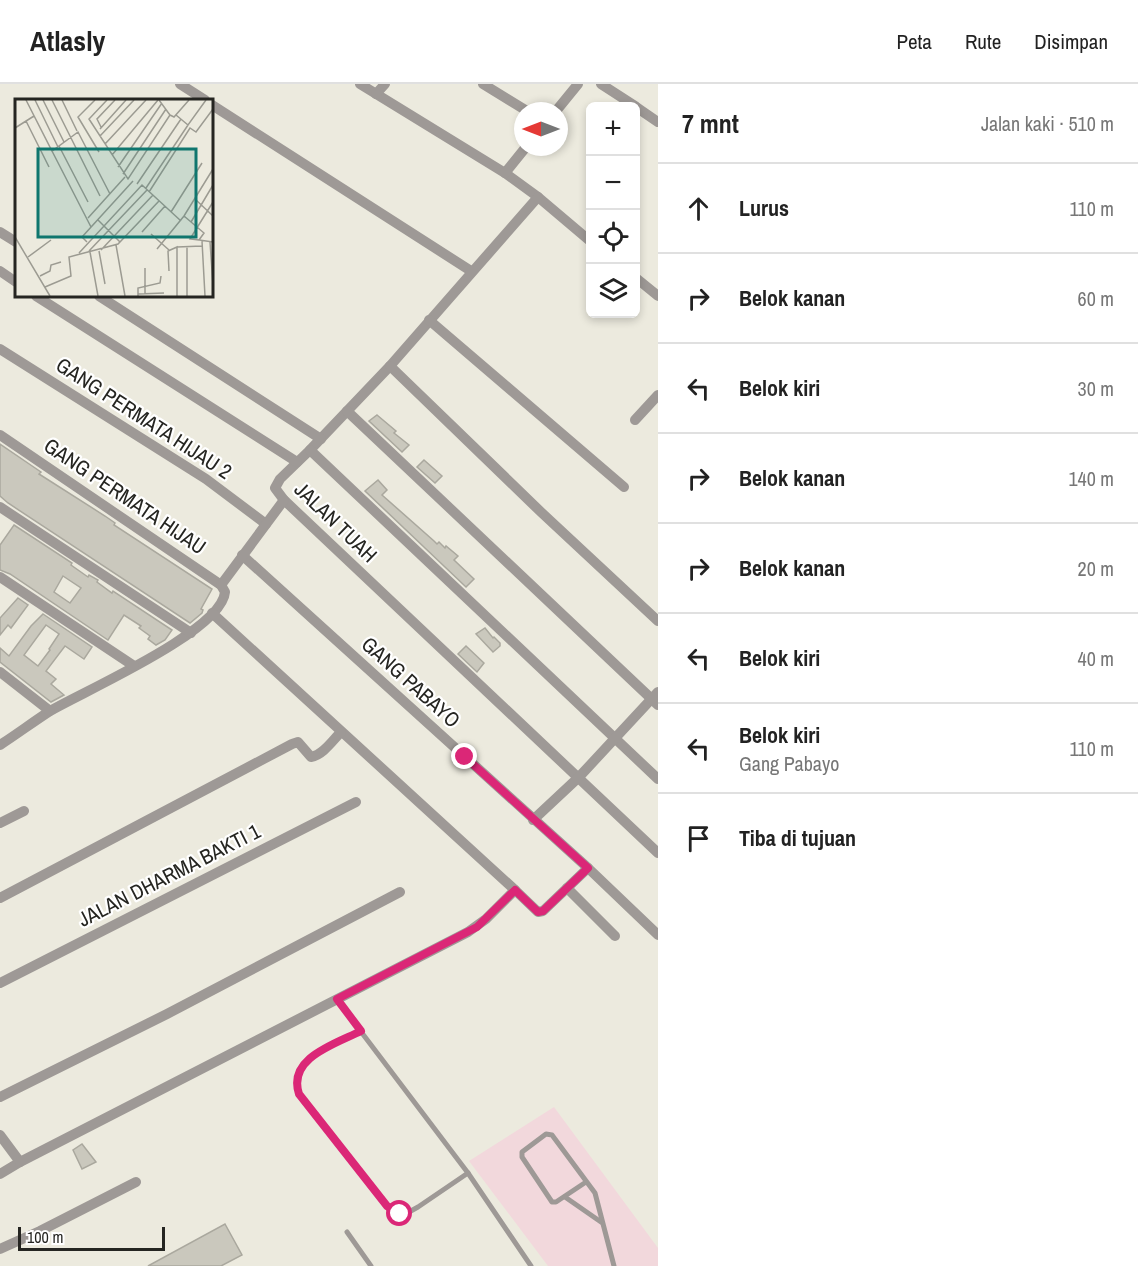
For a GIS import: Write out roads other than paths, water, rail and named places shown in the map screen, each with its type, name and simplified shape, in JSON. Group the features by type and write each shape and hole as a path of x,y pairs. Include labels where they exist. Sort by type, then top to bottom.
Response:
{"street":[{"path":"180,84 203,99"},
{"path":"360,84 505,173 586,237"},
{"path":"376,94 385,84"},
{"path":"483,84 514,103"},
{"path":"563,102 578,84"},
{"path":"601,84 628,102"},
{"path":"213,106 471,271"},
{"path":"640,110 658,122"},
{"path":"505,173 519,156"},
{"name":"JALAN TUAH","path":"537,197 390,366 275,484 277,492 284,500 658,853"},
{"path":"0,232 15,241"},
{"path":"0,271 15,281"},
{"path":"640,281 658,296"},
{"path":"38,297 297,462"},
{"path":"101,297 321,438"},
{"path":"429,320 624,487"},
{"name":"GANG PERMATA HIJAU 2","path":"0,348 206,479 266,524"},
{"path":"390,366 658,621"},
{"path":"635,420 658,395"},
{"path":"347,411 656,699 614,737 579,777 533,820"},
{"name":"GANG PERMATA HIJAU","path":"0,435 223,588"},
{"path":"310,450 658,779"},
{"path":"0,745 50,711 191,633 223,599 223,588 243,555 284,500"},
{"path":"0,507 191,633"},
{"name":"GANG PABAYO","path":"243,555 658,934"},
{"path":"0,577 134,666"},
{"path":"212,613 538,912 541,912 588,868"},
{"path":"0,672 50,711"},
{"path":"0,898 292,744 298,742 310,757 313,757 341,732"},
{"name":"JALAN DHARMA BAKTI 1","path":"0,983 356,802"},
{"path":"0,823 24,811"},
{"path":"567,888 615,936"},
{"path":"0,1174 477,927 515,890"},
{"path":"0,1096 167,1014 400,892"},
{"path":"0,1135 20,1162"},
{"path":"0,1249 136,1182"}],"lane":[{"path":"337,999 468,1173 531,1266"},
{"path":"361,1031 308,1059 297,1074 295,1083 299,1094 387,1206 400,1214 418,1207 468,1173"},
{"path":"586,1182 565,1197 552,1202 522,1157 522,1152 546,1134 550,1134 595,1193 614,1266"},
{"path":"565,1197 601,1222"},
{"path":"347,1232 370,1266"}]}
